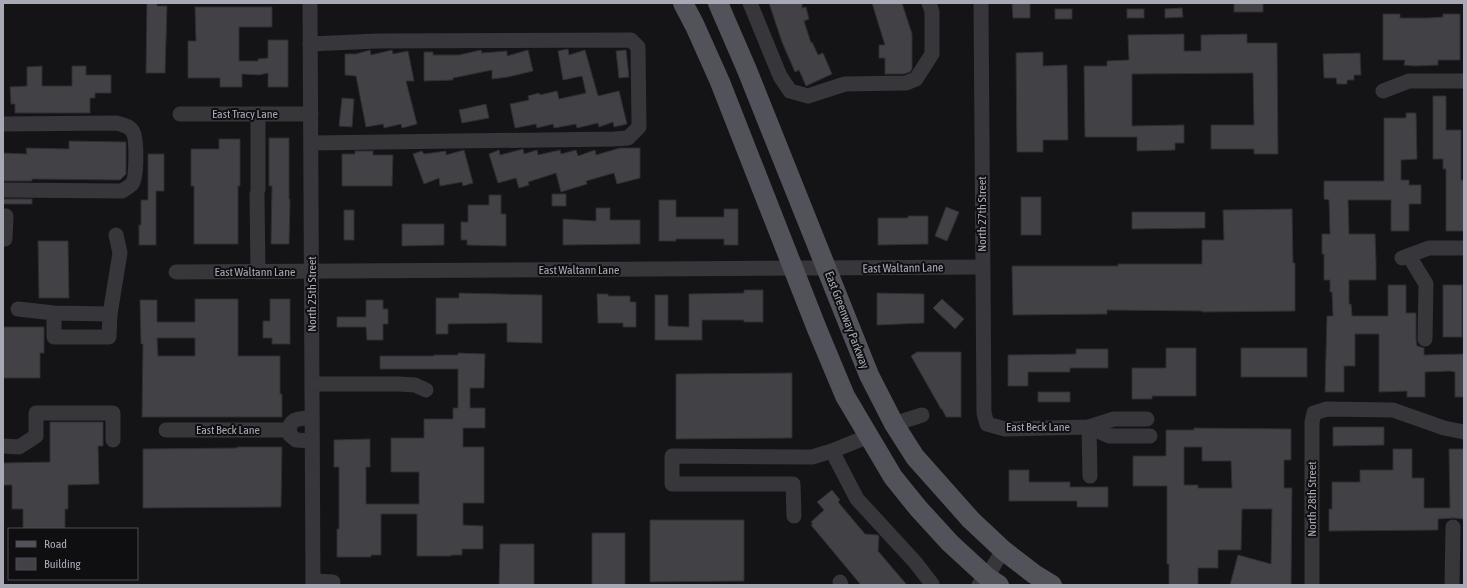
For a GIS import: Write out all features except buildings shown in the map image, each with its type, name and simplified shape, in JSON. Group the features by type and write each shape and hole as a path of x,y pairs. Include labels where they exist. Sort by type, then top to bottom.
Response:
{"main road":[{"path":"683,3 720,82 845,396 893,477 918,508 988,582"},
{"name":"East Greenway Parkway","path":"718,3 747,70 869,375 894,424 915,457 971,520 1004,550 1034,574 1052,585"},
{"path":"869,436 894,424"}],"street":[{"name":"North 25th Street","path":"310,3 313,583"},
{"path":"750,3 780,76 790,91 808,96 844,84 906,83 916,79 932,54 932,12 929,3"},
{"name":"North 27th Street","path":"980,3 984,413 987,424"},
{"path":"310,44 377,41 631,40 638,47 639,127 628,138 614,139 311,143"},
{"path":"1383,91 1409,81 1464,81"},
{"name":"East Tracy Lane","path":"180,114 311,114"},
{"path":"258,114 258,272"},
{"path":"3,124 117,123 125,125 132,130 136,138 135,177 132,183 122,191 3,190"},
{"path":"3,216 6,216 5,239 3,239"},
{"path":"54,313 54,337 109,337 110,314 120,253 116,235"},
{"path":"1425,339 1426,284 1406,257 1429,248 1464,248"},
{"name":"East Waltann Lane","path":"176,272 982,267"},
{"path":"18,309 54,313 110,314"},
{"path":"312,384 415,385 426,390"},
{"name":"North 28th Street","path":"1312,585 1312,422 1314,413 1327,409 1393,410 1444,428 1464,432"},
{"path":"3,446 19,446 36,436 36,413 113,413 113,440"},
{"path":"894,424 922,415"},
{"path":"312,418 294,420 289,426 290,435 296,440 312,441"},
{"path":"1089,427 1114,419 1147,419"},
{"name":"East Beck Lane","path":"987,424 1005,429 1089,427"},
{"path":"1089,427 1109,436 1150,436"},
{"path":"1089,427 1090,476"},
{"name":"East Beck Lane","path":"166,430 289,430"},
{"path":"794,516 793,484 672,484 672,456 812,457 832,451 869,436"},
{"path":"832,451 857,499 915,562 932,584 931,585"},
{"path":"1452,585 1453,527"},
{"path":"988,582 1004,550"},
{"path":"313,583 333,582"}]}
